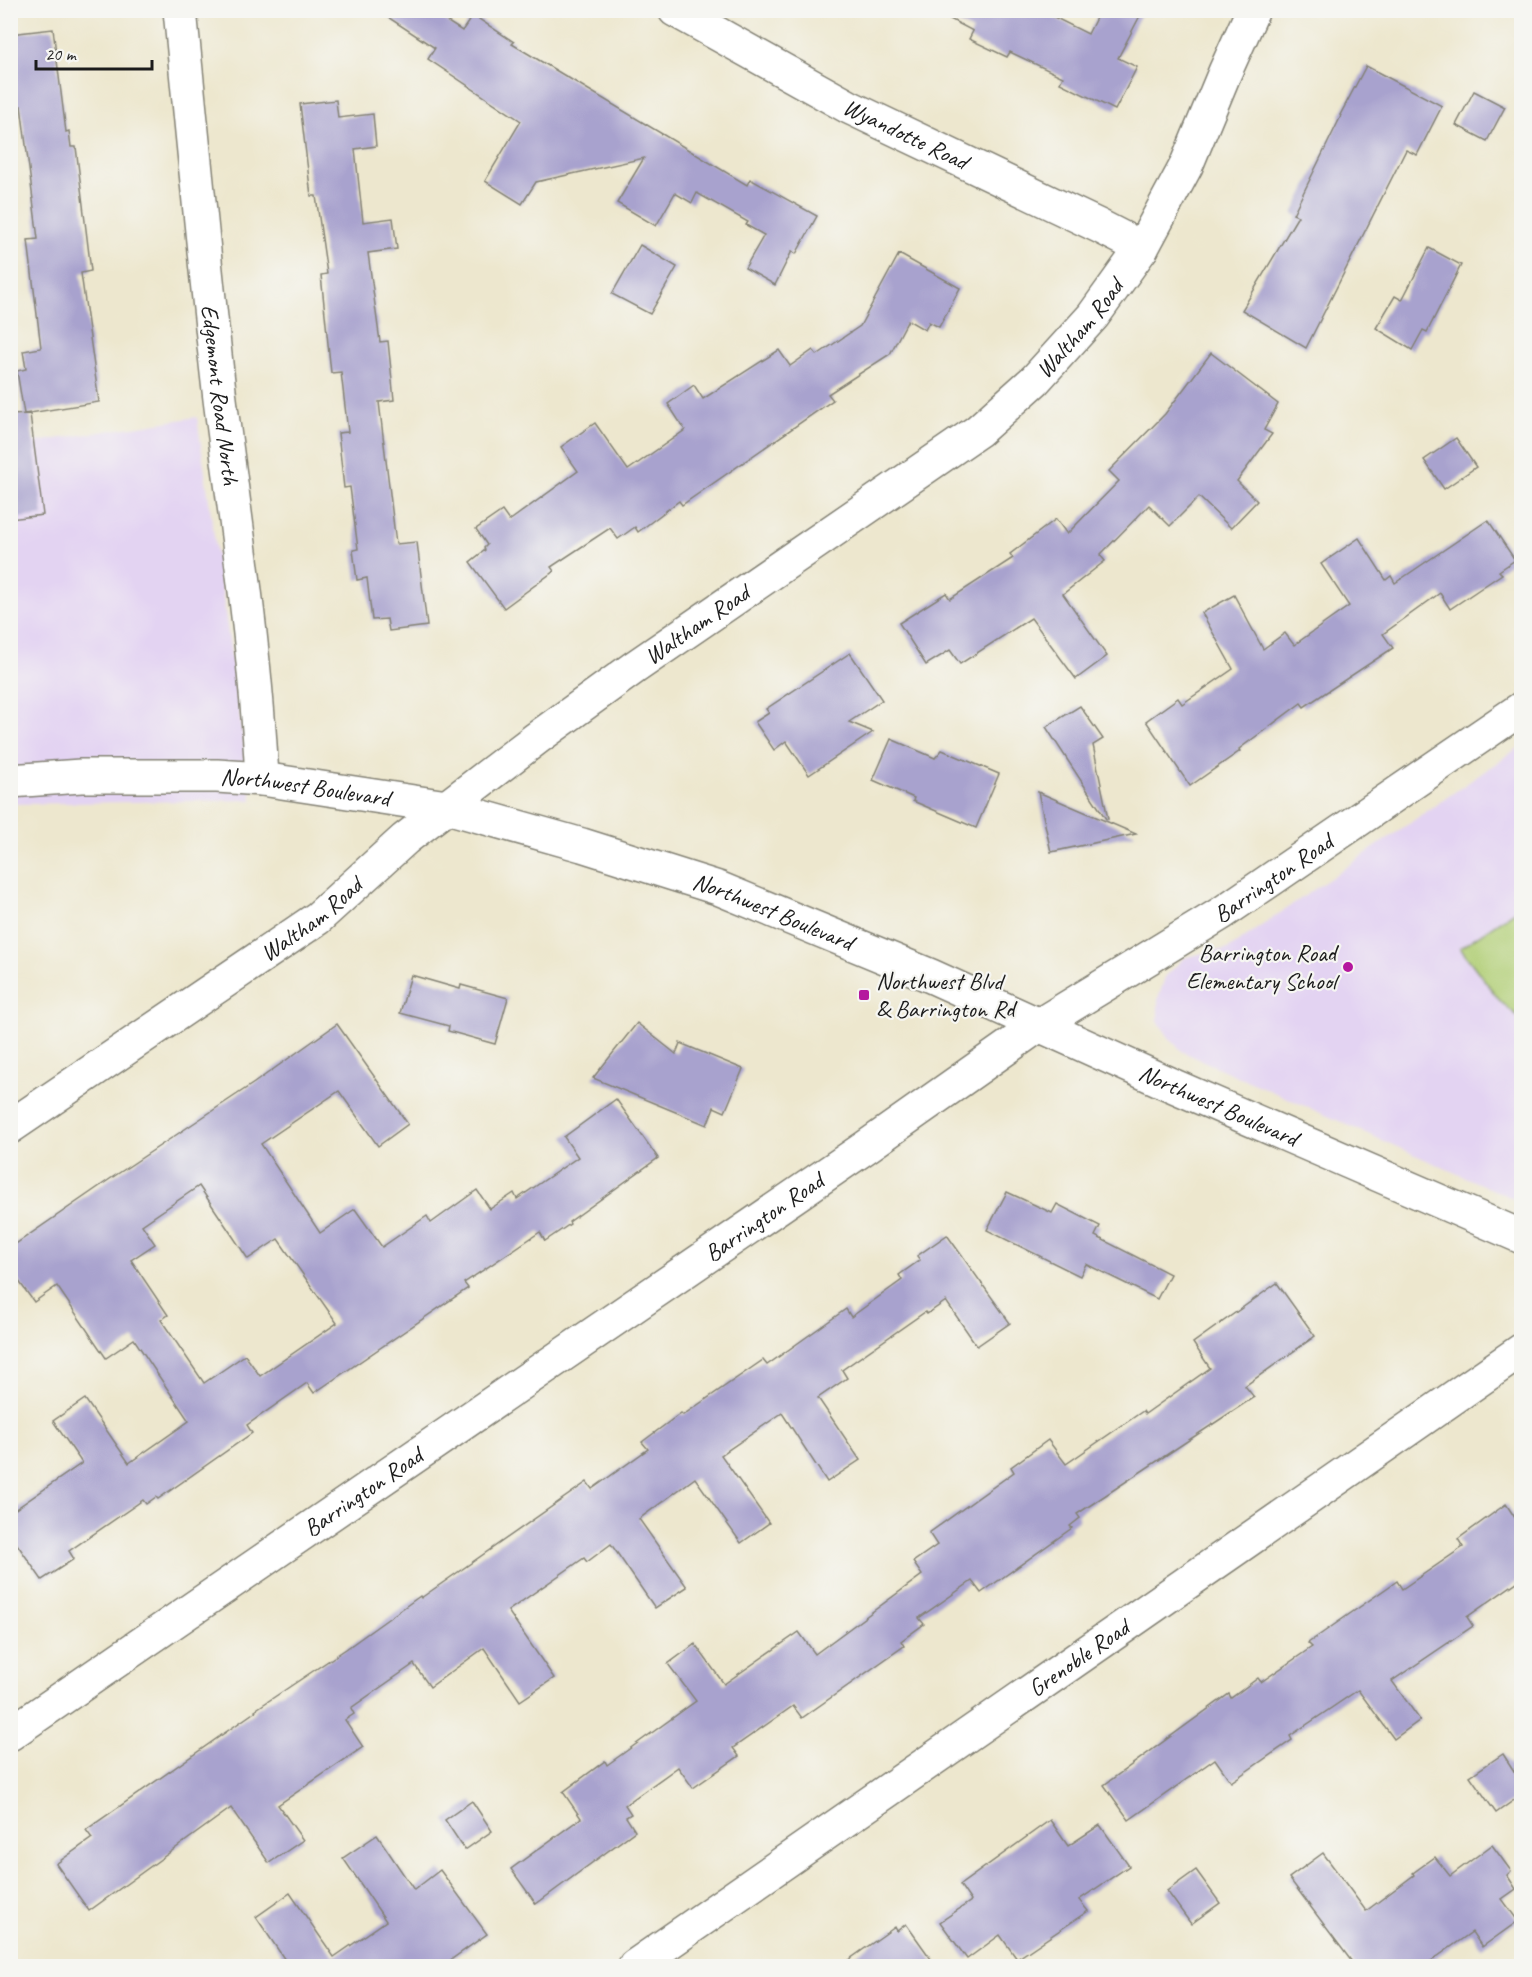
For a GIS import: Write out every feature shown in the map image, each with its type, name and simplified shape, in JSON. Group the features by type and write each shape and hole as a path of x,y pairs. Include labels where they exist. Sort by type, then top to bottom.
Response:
{"street":[{"name":"Edgemont Road North","path":"180,10 204,268 244,591 259,726 262,779"},
{"name":"Wyandotte Road","path":"675,10 849,107 1142,248"},
{"name":"Waltham Road","path":"10,1127 318,918 405,839 537,738 635,667 978,431 1035,380 1094,316 1142,248 1186,166 1253,10"},
{"name":"Barrington Road","path":"10,1734 1039,1026 1222,913 1521,708"},
{"name":"Northwest Boulevard","path":"10,781 81,776 217,776 262,779 447,807 582,845 718,888 931,976 1039,1026 1521,1237"},
{"name":"Grenoble Road","path":"635,1966 1521,1350"}],"shaded area":[{"path":"197,417 252,800 11,804 11,446"},
{"name":"Barrington Road Elementary School","path":"1521,746 1521,1202 1183,1052 1170,1039 1158,1021 1158,999 1165,977 1184,958 1228,949"}],"green space":[{"path":"1521,907 1521,1019 1501,1002 1460,948"}],"building":[{"path":"377,10 440,10 440,17 462,31 473,15 514,42 512,44 747,185 750,179 817,216 796,254 792,251 775,285 745,268 764,235 746,225 748,222 697,193 692,203 675,193 656,226 617,203 644,158 536,182 522,204 485,181 521,121 428,59 435,48"},
{"path":"933,10 1040,10 1088,34 1100,10 1143,10 1118,58 1137,67 1115,110 1060,83 1063,77 1010,52 1007,57 969,39 973,31"},
{"path":"53,29 66,132 69,131 71,147 76,147 91,271 81,273 99,402 24,414 17,371 26,369 23,351 41,348 28,240 38,239 21,106 13,108 10,88 10,34"},
{"path":"1366,66 1442,106 1417,155 1406,150 1306,348 1242,310 1298,216 1293,214"},
{"path":"1474,91 1505,107 1487,141 1456,125"},
{"path":"336,100 338,118 373,114 376,146 355,149 363,222 393,218 397,249 368,253 380,342 388,341 394,400 379,402 396,544 417,542 427,626 389,631 387,619 372,620 367,578 357,580 353,550 358,549 350,487 344,488 338,433 348,432 341,372 331,373 321,275 327,274 316,196 311,196 300,104"},
{"path":"640,245 677,267 650,314 612,294"},
{"path":"1429,248 1461,265 1427,332 1423,330 1412,350 1376,328 1395,296 1402,300"},
{"path":"899,254 960,288 939,327 929,322 925,330 908,320 890,354 828,394 833,400 682,505 679,501 638,532 635,527 618,539 610,528 551,567 554,571 504,608 470,562 485,550 487,545 476,529 502,511 509,521 578,471 561,447 595,423 628,470 685,430 668,404 694,385 703,399 779,350 790,366 813,350 817,355 860,326"},
{"path":"1211,353 1278,404 1264,430 1272,434 1237,481 1257,501 1231,528 1199,497 1170,526 1149,505 1100,555 1105,561 1063,594 1107,656 1076,679 1031,618 960,664 950,650 926,665 899,623 946,593 950,599 1013,558 1010,554 1056,519 1067,534 1119,481 1109,471 1165,414"},
{"path":"30,414 43,515 10,519 10,415"},
{"path":"1456,438 1476,467 1444,489 1424,460"},
{"path":"1488,520 1515,560 1499,571 1502,574 1450,609 1440,593 1383,634 1393,648 1304,707 1301,703 1239,749 1240,751 1190,786 1146,721 1178,698 1182,704 1233,669 1202,613 1234,595 1263,649 1285,633 1294,645 1349,606 1321,564 1359,538 1386,580 1391,576 1395,583"},
{"path":"850,653 882,700 849,722 873,732 809,775 786,741 774,750 755,722 769,713 766,709"},
{"path":"1080,706 1103,739 1093,745 1108,819 1046,727"},
{"path":"891,739 935,758 942,750 999,774 976,828 913,801 914,798 873,780"},
{"path":"1038,792 1136,834 1051,852"},
{"path":"411,975 460,989 461,985 508,998 495,1044 448,1031 449,1026 400,1013"},
{"path":"637,1023 676,1054 680,1043 743,1069 725,1112 714,1107 707,1125 593,1078"},
{"path":"337,1024 408,1124 378,1146 339,1091 261,1144 320,1233 355,1209 382,1247 427,1216 431,1223 477,1190 490,1209 514,1193 517,1199 578,1157 564,1137 616,1099 658,1158 545,1241 540,1232 464,1283 468,1288 314,1393 307,1383 247,1425 252,1433 158,1499 156,1497 146,1504 143,1500 69,1551 74,1559 42,1580 10,1534 10,1513 82,1463 53,1421 85,1399 129,1463 189,1421 134,1339 106,1358 57,1286 34,1302 10,1269 10,1248","holes":["199,1186 248,1259 278,1239 337,1323 260,1376 245,1355 204,1383 161,1320 168,1315 131,1260 155,1244 142,1225"]},
{"path":"1007,1192 1052,1213 1057,1204 1100,1226 1095,1236 1170,1274 1157,1299 1086,1264 1080,1276 987,1230"},
{"path":"947,1235 1010,1323 977,1346 946,1301 927,1314 925,1312 842,1370 847,1378 818,1398 860,1460 827,1482 782,1413 721,1455 769,1523 741,1543 695,1478 639,1519 687,1587 655,1608 611,1544 587,1562 584,1558 508,1611 554,1678 520,1701 484,1648 430,1687 414,1664 351,1708 354,1714 345,1720 363,1747 278,1805 303,1840 269,1863 231,1808 89,1911 56,1864 92,1838 86,1830 255,1710 587,1482 592,1489 648,1449 642,1442 681,1413 683,1415 763,1360 767,1365 846,1309 851,1317 902,1280 899,1275 920,1260 917,1256"},
{"path":"1277,1283 1315,1336 1245,1386 1254,1397 1077,1514 1080,1518 1070,1526 1072,1528 981,1593 972,1581 919,1618 924,1624 901,1641 904,1646 802,1718 793,1706 733,1748 739,1756 693,1788 678,1767 625,1805 631,1814 626,1817 635,1831 536,1904 511,1869 581,1818 563,1792 605,1761 607,1765 696,1701 668,1664 695,1644 724,1684 799,1632 815,1654 922,1575 913,1562 937,1545 929,1533 1014,1472 1011,1467 1048,1440 1066,1464 1143,1411 1145,1414 1210,1368 1193,1343"},
{"path":"1506,1504 1521,1527 1521,1579 1467,1617 1473,1626 1392,1681 1420,1720 1394,1739 1358,1690 1290,1736 1292,1740 1231,1782 1215,1759 1129,1820 1104,1785 1229,1694 1231,1698 1258,1678 1261,1682 1312,1647 1308,1643 1397,1581 1402,1589 1463,1547 1458,1539"},
{"path":"1503,1754 1521,1782 1521,1795 1496,1813 1470,1776"},
{"path":"472,1801 492,1831 465,1850 445,1820"},
{"path":"1050,1820 1068,1846 1100,1825 1129,1866 1079,1900 1088,1911 1017,1959 1000,1935 967,1959 940,1922 971,1901 960,1885"},
{"path":"377,1835 414,1890 440,1870 487,1934 442,1966 289,1966 256,1917 290,1893 334,1957 386,1921 343,1858"},
{"path":"1492,1845 1511,1871 1507,1875 1516,1889 1502,1899 1518,1921 1482,1947 1472,1932 1424,1966 1355,1966 1289,1878 1323,1853 1366,1911 1435,1857 1450,1876"},
{"path":"1196,1870 1220,1903 1191,1924 1167,1891"},
{"path":"906,1924 936,1966 840,1966 895,1927 897,1931"}],"place":[{"name":"Barrington Road Elementary School","path":"1348,967"},
{"name":"Northwest Blvd & Barrington Rd","path":"864,995"}]}
